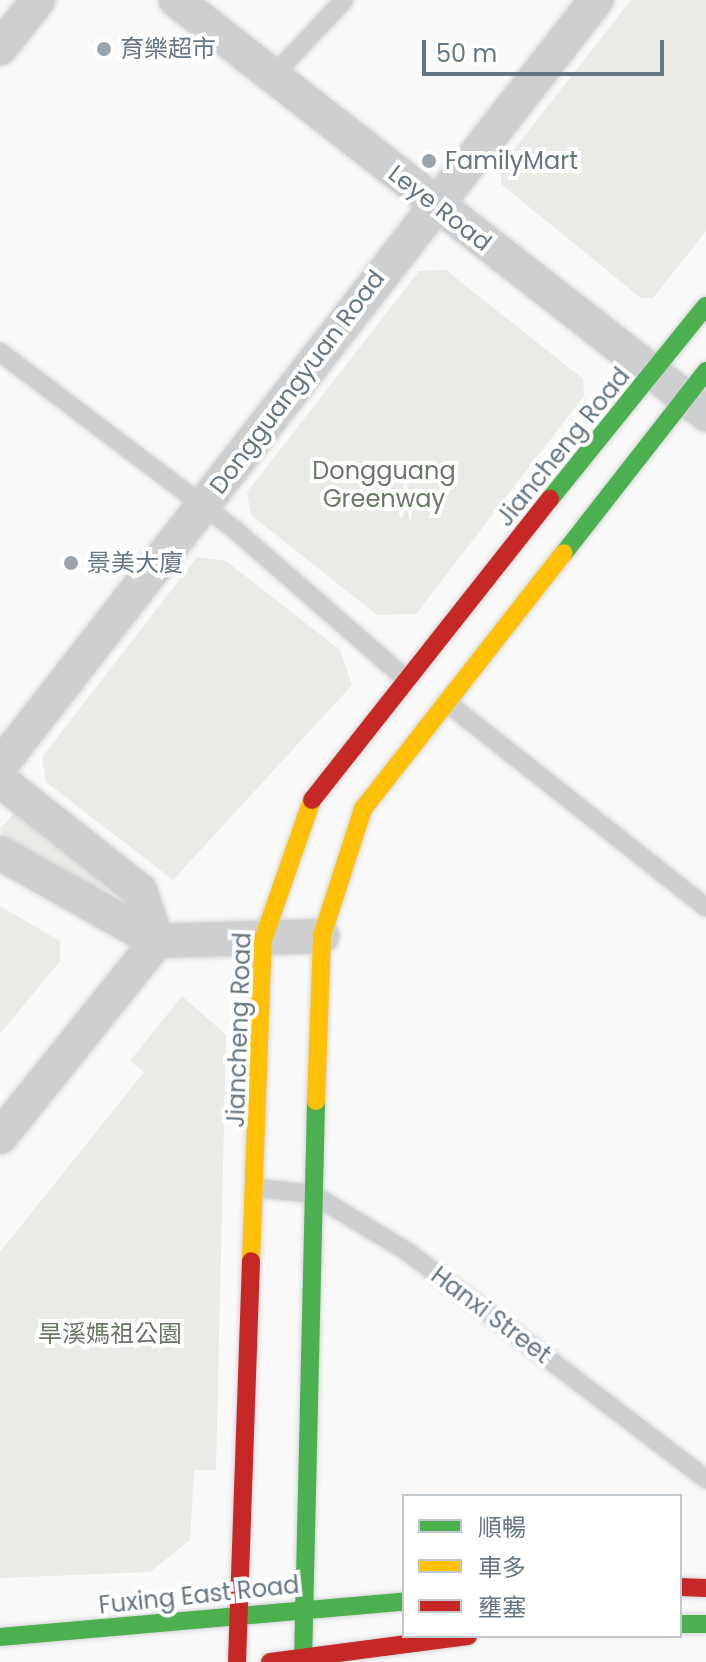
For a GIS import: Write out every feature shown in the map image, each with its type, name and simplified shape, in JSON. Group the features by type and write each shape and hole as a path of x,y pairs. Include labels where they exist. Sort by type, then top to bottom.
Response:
{"main road":[{"name":"Jiancheng Road","path":"237,1662 235,1619 258,1188 263,940 304,811 406,679 706,306"},
{"path":"303,1658 312,1194 322,936 363,809 446,702 695,406 706,371"},
{"path":"682,1587 706,1588"},
{"name":"Fuxing East Road","path":"0,1637 235,1619 303,1608 402,1602"},
{"path":"682,1624 706,1624"},
{"path":"270,1662 453,1638"}],"street":[{"path":"0,48 38,0"},
{"name":"Leye Road","path":"176,0 695,406"},
{"name":"Dongguangyuan Road","path":"0,766 204,507 433,202 596,0"},
{"path":"0,780 140,891 157,941"},
{"path":"0,853 157,941 322,936"},
{"path":"0,1137 157,941"}],"lane":[{"path":"272,77 344,0"},
{"path":"0,352 204,507 406,679"},
{"path":"446,702 706,907"},
{"name":"Hanxi Street","path":"258,1188 312,1194 408,1252 706,1479"}],"green space":[{"path":"631,0 706,0 706,231 653,298 641,298 501,184 501,166"},
{"name":"Dongguang Greenway","path":"446,270 583,379 584,396 416,614 377,615 251,515 247,492 419,271"},
{"path":"197,557 226,561 340,650 352,685 173,880 46,782 42,757"},
{"path":"14,813 110,883 103,892 5,839 0,829"},
{"path":"0,906 60,941 60,961 0,1034"},
{"name":"旱溪媽祖公園","path":"182,996 226,1035 216,1470 194,1470 190,1540 150,1572 0,1578 0,1252 144,1072 130,1061"}],"traffic: fast":[{"path":"550,499 706,306"},
{"path":"564,553 706,371"},
{"path":"303,1662 316,1101"},
{"path":"0,1637 402,1602"},
{"path":"682,1624 706,1624"}],"traffic: slow":[{"path":"316,1101 322,936 363,809 564,553"},
{"path":"251,1261 263,940 312,800"}],"traffic: jam":[{"path":"312,800 550,499"},
{"path":"237,1662 251,1261"},
{"path":"682,1587 706,1588"},
{"path":"270,1662 453,1638"}],"place":[{"name":"育樂超市","path":"104,49"},
{"name":"FamilyMart","path":"429,161"},
{"name":"景美大廈","path":"71,563"}]}
